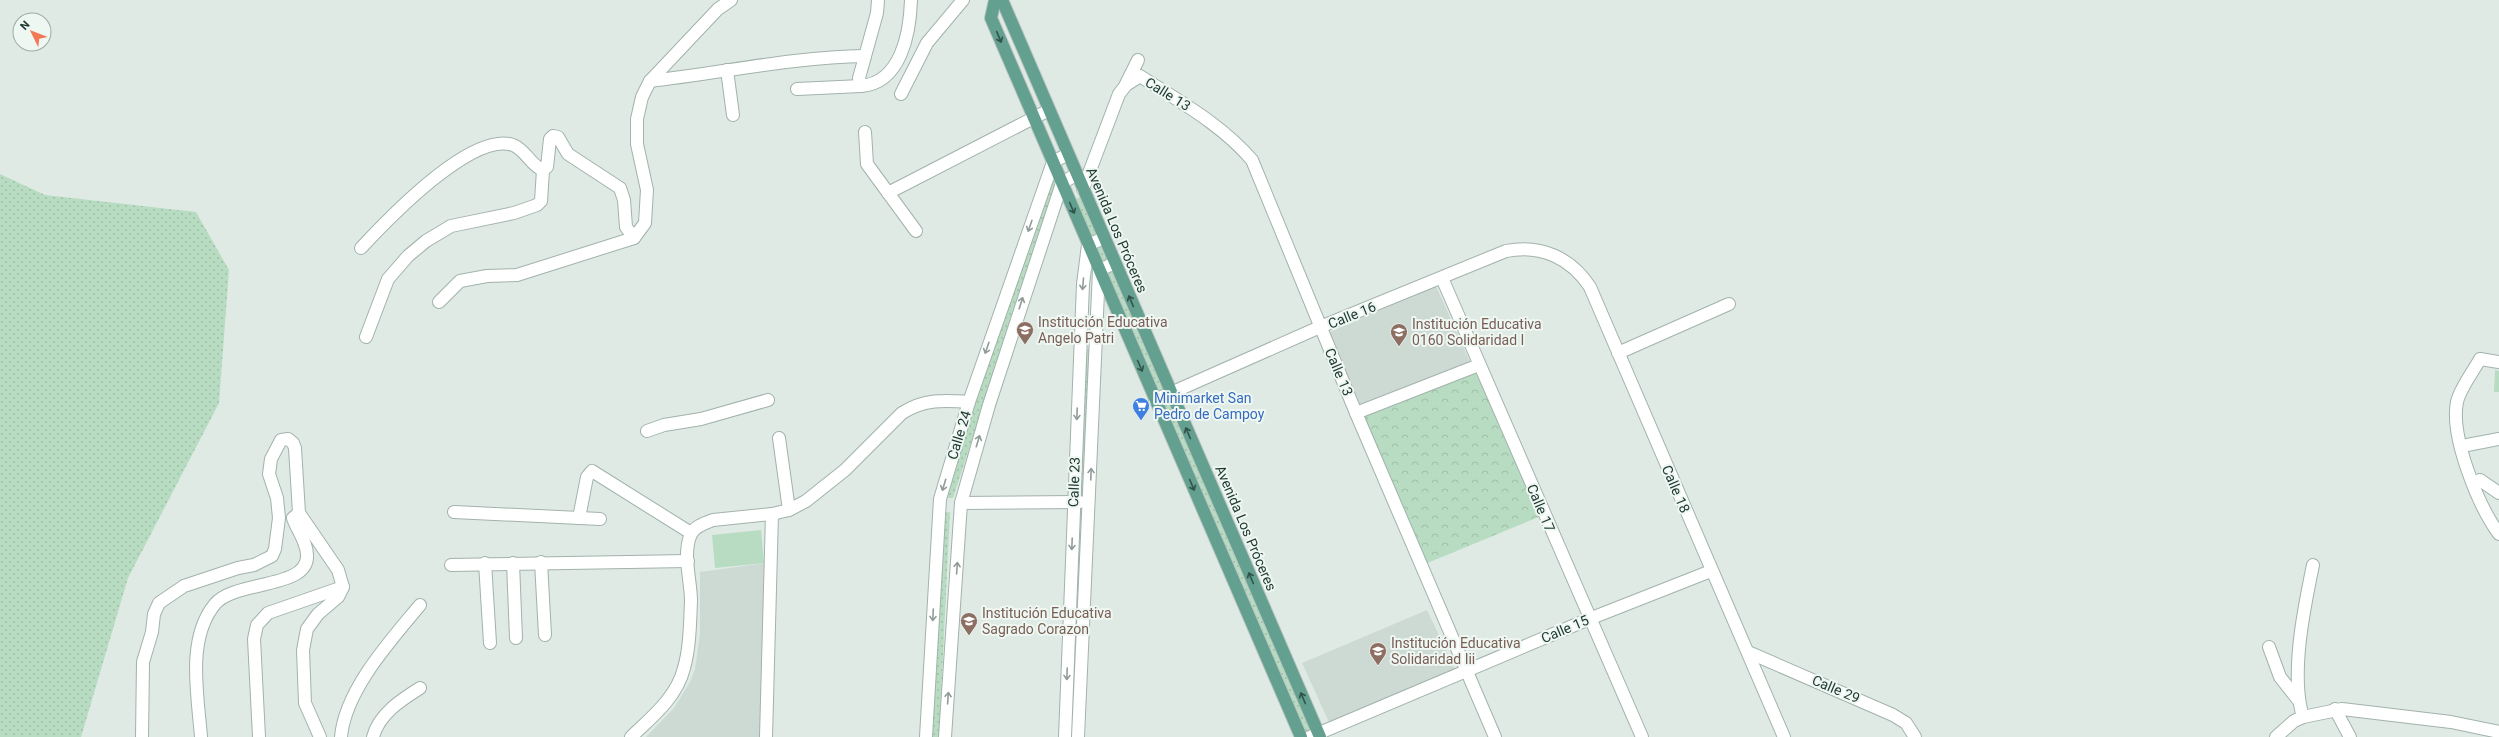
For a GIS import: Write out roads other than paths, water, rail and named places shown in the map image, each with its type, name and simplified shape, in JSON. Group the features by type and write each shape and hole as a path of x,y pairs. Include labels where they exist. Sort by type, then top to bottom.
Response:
{"main road":[{"path":"995,0 991,18 1301,737"},
{"name":"Avenida Los Próceres","path":"1002,0 1171,393 1316,736"}],"street":[{"path":"439,302 460,282 487,276 517,275 634,238 645,223 647,190 637,144 637,119 642,97 650,81 718,9 731,0"},
{"path":"861,86 859,78 877,13 878,0"},
{"path":"797,89 861,86 885,78 908,39 911,0"},
{"path":"902,94 928,43 963,0"},
{"path":"650,81 702,75 754,65 865,56"},
{"path":"1083,189 1122,90 1138,60"},
{"path":"727,70 733,115"},
{"name":"Calle 13","path":"1122,90 1140,76 1214,123 1233,138 1252,160 1356,413 1495,737"},
{"path":"888,193 1049,110"},
{"path":"865,132 867,164 916,231"},
{"path":"366,337 388,279 408,256 426,241 451,226 514,213 536,205 540,201 543,170 547,167 550,139 556,136 568,154 620,188 624,200 626,227 634,238"},
{"path":"361,248 403,205 452,165 493,143 513,145 543,170"},
{"path":"1053,162 1068,154"},
{"name":"Calle 24","path":"926,737 940,499 969,402 1053,162"},
{"path":"1062,183 1077,174"},
{"name":"Calle 24","path":"945,737 961,503 988,405 1062,183"},
{"path":"1088,245 1104,238"},
{"name":"Calle 23","path":"1065,737 1080,335 1088,245"},
{"name":"Calle 16","path":"1155,400 1320,327 1511,250 1522,248 1552,254"},
{"name":"Calle 18","path":"1552,254 1565,261 1583,277 1590,287 1711,571 1748,652 1784,737"},
{"path":"1099,270 1115,263"},
{"name":"Calle 23","path":"1078,737 1090,502 1099,270"},
{"name":"Calle 17","path":"1442,278 1589,619 1642,737"},
{"path":"1618,353 1729,304"},
{"path":"2499,362 2480,359 2457,401 2456,414 2471,481 2488,518 2499,534"},
{"path":"1356,413 1479,365"},
{"path":"647,432 664,425 701,419 768,400"},
{"path":"631,737 665,704 676,688 684,669 688,648 691,600 687,550 692,533 702,524 713,520 772,514 789,510 806,501 826,486 902,413 913,406 927,401 969,402"},
{"path":"779,438 789,510"},
{"path":"142,737 143,662 152,632 154,614 159,603 184,586 238,568 254,565 272,556 275,548 279,518 277,498 269,474 271,459 281,440 288,439 294,443 295,448 299,513 338,570 343,587 338,597 318,614 308,629 303,650 305,703 320,737"},
{"path":"2462,446 2499,439"},
{"path":"579,518 587,477 592,471 692,533"},
{"path":"2480,480 2499,493"},
{"path":"961,503 1090,502"},
{"path":"454,512 600,519"},
{"path":"201,737 197,680 198,644 206,618 216,603 230,595 247,587 292,578 300,573 305,566 307,555 293,518 299,513"},
{"path":"766,737 772,514"},
{"path":"451,565 541,562 688,561"},
{"path":"541,562 545,635"},
{"path":"485,563 490,643"},
{"path":"513,563 516,638"},
{"path":"2303,717 2299,701 2301,624 2313,565"},
{"name":"Calle 15","path":"1316,736 1589,619 1711,571"},
{"path":"259,737 254,639 257,625 268,613 343,587"},
{"path":"341,737 348,707 362,682 420,605"},
{"path":"2268,647 2280,677 2299,701"},
{"name":"Calle 29","path":"1748,652 1893,715 1906,723 1915,737"},
{"path":"373,737 376,727 388,711 420,688"},
{"path":"2335,709 2350,737"},
{"path":"2276,737 2294,721 2303,717 2335,709 2451,722 2499,732"}],"place":[{"name":"Institución Educativa Angelo Patri","path":"1025,345"},
{"name":"Institución Educativa 0160 Solidaridad I","path":"1399,347"},
{"name":"Minimarket San Pedro de Campoy","path":"1141,421"},
{"name":"Institución Educativa Sagrado Corazon","path":"969,636"},
{"name":"Institución Educativa Solidaridad Iii","path":"1378,666"}]}
